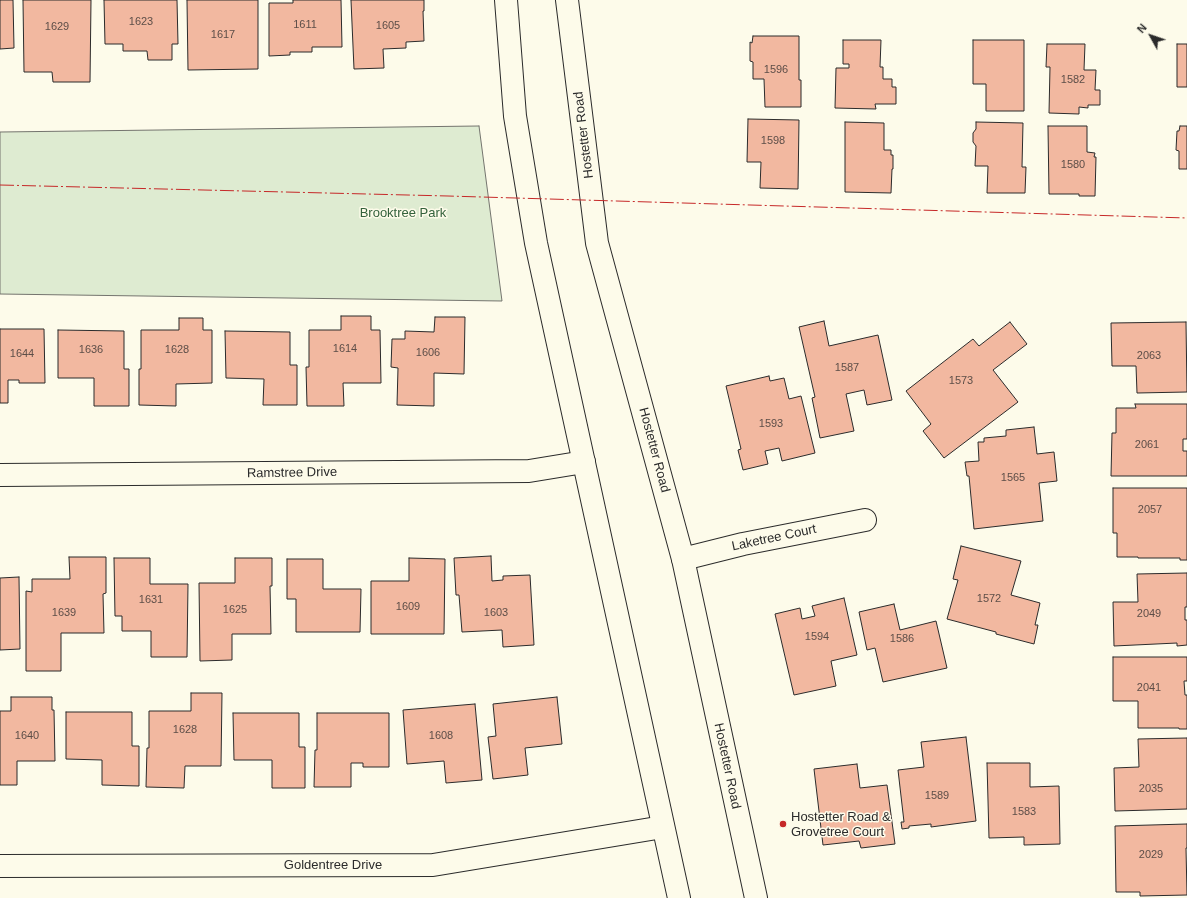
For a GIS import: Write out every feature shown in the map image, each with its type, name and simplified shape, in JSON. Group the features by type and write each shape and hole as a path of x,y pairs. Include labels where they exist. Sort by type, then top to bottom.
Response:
{"main road":[{"path":"506,0 516,123 536,243 679,898"},
{"name":"Hostetter Road","path":"567,0 597,243 683,559 756,898"},
{"name":"Ramstree Drive","path":"0,475 529,471 584,462"},
{"name":"Laketree Court","path":"683,559 743,544 865,520"},
{"name":"Goldentree Drive","path":"0,866 433,865 663,827"}],"green space":[{"name":"Brooktree Park","path":"479,126 502,301 0,294 0,132"}],"building":[{"path":"0,0 13,0 14,48 0,49"},
{"path":"23,0 91,0 90,82 53,82 52,72 24,72"},
{"path":"104,0 177,0 178,44 172,44 172,60 148,60 147,51 123,51 123,44 105,44"},
{"path":"187,0 258,0 258,69 188,70"},
{"path":"293,0 341,0 342,47 312,47 312,52 290,52 290,55 269,56 269,3 293,3"},
{"path":"351,0 424,0 424,41 406,42 406,48 383,49 384,68 354,69"},
{"path":"753,36 799,36 799,80 801,80 801,107 765,107 764,79 753,79 753,62 750,61 750,42 752,43"},
{"path":"843,40 881,40 880,67 883,67 883,79 892,79 892,87 896,87 896,104 875,104 876,109 835,108 836,68 849,68 849,64 843,64"},
{"path":"973,40 1024,40 1024,111 986,111 986,84 973,84"},
{"path":"1047,44 1085,44 1084,70 1096,70 1095,90 1100,90 1100,105 1088,105 1088,108 1079,107 1079,114 1049,113 1050,67 1046,67"},
{"path":"1177,44 1187,44 1187,87 1177,87"},
{"path":"748,119 799,120 798,189 760,188 761,162 747,162"},
{"path":"845,122 884,123 884,150 891,150 891,155 893,155 891,193 845,192"},
{"path":"976,122 1023,123 1022,167 1026,167 1025,193 987,193 988,166 975,166 976,146 973,142 973,133 976,129"},
{"path":"1048,126 1087,126 1087,152 1095,153 1094,157 1096,157 1095,196 1079,196 1079,194 1049,194"},
{"path":"1180,126 1187,126 1187,169 1179,169 1179,151 1176,150 1177,131 1179,131"},
{"path":"341,316 371,316 371,330 380,330 381,383 343,383 344,406 307,406 306,367 309,367 309,330 341,330"},
{"path":"435,317 465,317 464,374 434,373 434,406 397,405 398,368 391,367 392,339 405,339 405,331 434,332"},
{"path":"179,318 203,318 203,330 212,330 212,383 176,384 176,406 139,405 141,330 179,330"},
{"path":"824,321 829,346 878,335 892,400 867,405 864,390 846,394 854,431 820,438 812,398 815,397 799,327"},
{"path":"1010,322 1027,344 993,370 1018,402 944,458 923,431 931,424 906,391 973,339 979,346"},
{"path":"1186,322 1187,392 1137,393 1136,366 1112,366 1111,323"},
{"path":"0,329 44,329 45,383 19,383 19,380 8,380 8,403 0,403"},
{"path":"58,330 124,331 124,369 129,369 129,406 94,406 94,378 58,378"},
{"path":"225,331 290,332 290,365 297,365 297,405 263,405 264,379 226,378"},
{"path":"769,376 770,381 784,378 789,399 801,396 815,453 782,461 779,448 765,451 768,464 743,470 738,450 741,449 726,386"},
{"path":"1135,404 1187,404 1187,439 1183,439 1183,451 1187,451 1187,476 1111,476 1112,433 1116,433 1116,408 1136,408"},
{"path":"1034,427 1037,454 1054,452 1057,481 1039,483 1043,521 974,529 969,476 967,476 965,462 979,461 978,442 984,442 984,438 1006,436 1006,430"},
{"path":"1113,488 1187,488 1187,560 1180,560 1180,558 1117,557 1117,533 1113,533"},
{"path":"961,546 1021,561 1011,595 1040,603 1035,625 1038,625 1034,644 947,619 958,580 953,579"},
{"path":"491,556 492,581 503,580 503,576 530,575 534,645 503,647 502,630 462,632 459,595 456,595 454,558"},
{"path":"69,557 106,557 106,593 103,594 104,633 61,633 61,671 26,671 26,591 32,592 32,579 70,579"},
{"path":"114,558 150,558 150,584 188,584 187,657 151,657 151,631 122,631 122,616 115,616"},
{"path":"235,558 272,558 272,586 270,586 271,634 232,634 232,660 200,661 199,583 235,583"},
{"path":"409,558 445,559 444,634 371,634 371,581 409,581"},
{"path":"287,559 323,559 323,589 361,589 360,632 296,632 296,599 287,599"},
{"path":"1187,573 1187,607 1185,607 1185,620 1187,620 1187,645 1177,646 1177,643 1114,646 1113,602 1138,602 1137,574"},
{"path":"19,577 20,649 0,650 0,578"},
{"path":"844,598 857,655 831,661 836,686 794,695 775,614 800,608 802,619 815,616 812,606"},
{"path":"894,604 900,630 936,621 947,668 883,682 875,648 867,650 859,612"},
{"path":"1113,657 1187,657 1187,681 1184,681 1185,695 1187,695 1187,729 1138,728 1138,701 1113,701"},
{"path":"191,693 222,693 221,766 185,766 184,788 146,787 147,748 149,748 149,711 191,711"},
{"path":"11,697 52,697 52,710 54,710 55,761 17,761 17,785 0,785 0,711 11,711"},
{"path":"557,697 562,744 525,748 528,775 493,779 488,737 496,736 493,704"},
{"path":"475,704 482,780 446,783 444,761 407,764 403,710"},
{"path":"66,712 132,712 132,746 139,746 139,786 102,785 102,760 66,759"},
{"path":"233,713 299,713 299,747 305,747 305,788 272,788 272,760 234,760"},
{"path":"317,713 389,713 389,767 363,767 363,763 351,763 351,787 314,787 315,750 317,750"},
{"path":"966,737 976,821 931,827 931,824 909,826 909,828 902,829 901,822 904,822 898,770 924,767 921,742"},
{"path":"1187,738 1187,809 1115,811 1114,768 1139,767 1138,739"},
{"path":"987,763 1030,763 1030,787 1059,786 1060,844 1024,845 1024,837 989,838"},
{"path":"857,764 860,788 887,785 895,844 861,848 859,841 823,845 814,769"},
{"path":"1187,824 1187,895 1140,896 1140,892 1116,892 1115,826"}],"power":[{"path":"0,185 448,196 1187,218"}],"place":[{"name":"Hostetter Road & Grovetree Court","path":"783,824"}]}
